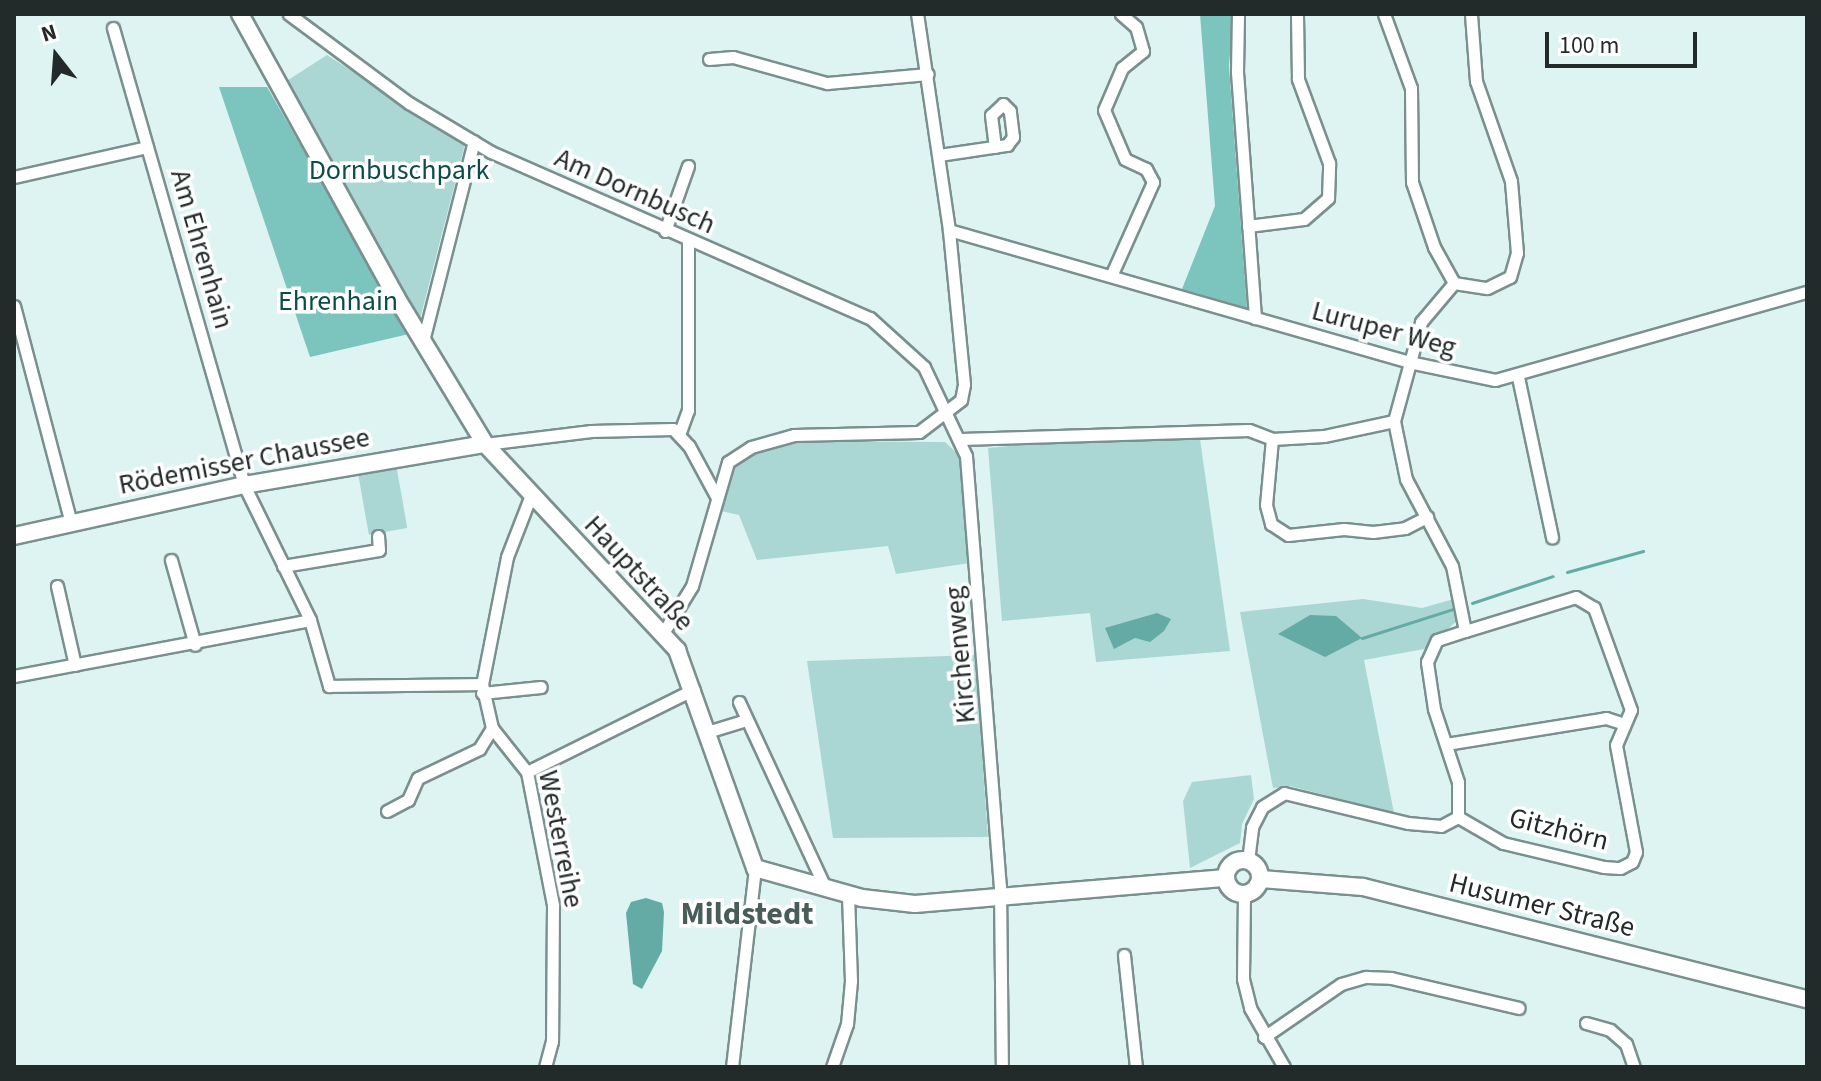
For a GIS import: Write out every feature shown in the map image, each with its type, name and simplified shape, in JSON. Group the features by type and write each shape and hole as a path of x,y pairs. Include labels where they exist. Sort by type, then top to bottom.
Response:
{"street":[{"name":"Hauptstraße","path":"240,14 423,341 485,444 663,633 694,689 755,868"},
{"name":"Am Dornbusch","path":"289,14 409,103 550,181 870,318 924,367 949,413"},
{"path":"663,633 692,586 728,462 771,439 907,434 949,413 961,400 964,384 949,230 919,14"},
{"path":"1111,276 1153,182 1146,169 1125,159 1104,110 1122,68 1143,51 1136,27 1121,14"},
{"path":"1238,14 1237,72 1255,318"},
{"path":"1248,226 1304,219 1328,198 1329,163 1298,79 1297,14"},
{"path":"1384,14 1411,88 1412,182 1434,247 1454,283"},
{"path":"1454,283 1487,288 1502,284 1517,265 1511,181 1476,81 1471,14"},
{"name":"Am Ehrenhain","path":"113,28 244,485 310,620 329,686 482,689"},
{"path":"709,59 733,57 827,83 928,74"},
{"path":"423,341 474,141"},
{"path":"14,177 147,147"},
{"path":"939,155 995,147"},
{"path":"665,231 688,166"},
{"name":"Luruper Weg","path":"949,230 1475,379 1518,377 1807,292"},
{"path":"688,241 688,410 680,432 716,496"},
{"path":"1248,861 1252,827 1262,807 1284,793 1408,823 1441,826 1458,817 1458,782 1427,662 1437,640 1465,631 1452,566 1406,479 1394,421 1421,322 1454,283"},
{"path":"14,306 71,523"},
{"path":"1518,377 1552,537"},
{"name":"Kirchenweg","path":"949,413 961,439 986,666 998,896 1002,1067"},
{"path":"961,439 1249,430 1272,439 1324,436 1394,421"},
{"path":"485,444 591,431 680,432"},
{"path":"1272,439 1266,505 1279,533 1392,531 1427,517"},
{"name":"Rödemisser Chaussee","path":"14,536 244,485 485,444"},
{"name":"Westerreihe","path":"531,495 507,557 482,689 492,728 527,772 553,905 552,1041 545,1067"},
{"path":"283,566 379,550 378,536"},
{"path":"171,560 195,645"},
{"path":"57,586 75,665"},
{"name":"Gitzhörn","path":"1458,817 1519,849 1559,853 1604,867 1620,868 1632,862 1638,842 1627,814 1616,745 1631,710 1594,608 1585,600 1565,600 1465,631"},
{"path":"14,676 195,645 310,620"},
{"path":"482,689 541,687"},
{"path":"527,772 694,689"},
{"path":"739,702 826,889"},
{"path":"1446,744 1606,718 1624,724"},
{"path":"707,732 746,720"},
{"path":"387,811 408,800 418,778 479,749 492,728"},
{"path":"1248,861 1258,869 1261,879 1257,889 1244,895 1232,891 1226,878 1233,863 1248,861"},
{"path":"732,1067 755,868 848,894 915,904 1226,878"},
{"name":"Husumer Straße","path":"1261,879 1363,887 1807,999"},
{"path":"832,1067 847,1024 850,995 848,894"},
{"path":"1244,895 1243,979 1264,1037 1284,1067"},
{"path":"1124,955 1136,1067"},
{"path":"1264,1037 1341,984 1366,977 1391,978 1519,1008"},
{"path":"1586,1023 1610,1030 1626,1044 1634,1067"}],"green space":[{"path":"1200,14 1233,14 1229,66 1247,308 1182,289 1215,206"},
{"name":"Dornbuschpark","path":"327,55 465,144 420,319 282,84"},
{"name":"Ehrenhain","path":"219,87 267,87 409,334 310,357"},
{"path":"1200,439 1230,651 1096,662 1090,613 1002,621 988,448 1075,440"},
{"path":"779,441 945,442 959,455 970,563 896,574 888,546 757,560 739,515 721,511 723,478 735,460"},
{"path":"396,464 407,528 369,535 358,471"},
{"path":"1363,599 1422,608 1454,599 1457,621 1424,649 1364,660 1394,813 1290,786 1273,788 1240,612"},
{"path":"975,655 988,837 833,838 807,661"},
{"path":"1251,775 1254,799 1242,824 1240,843 1190,868 1183,801 1192,782"}],"shaded area":[{"path":"1157,613 1171,619 1164,631 1150,642 1135,638 1114,649 1105,628"},
{"path":"1310,615 1336,616 1362,638 1325,657 1278,634"},
{"path":"646,898 662,903 664,912 662,951 642,989 633,984 626,913 631,902"}],"waterway":[{"path":"1567,572 1643,551"},
{"path":"1472,603 1553,576"},
{"path":"1362,638 1453,609"}],"district":[{"name":"Mildstedt","path":"747,914"}]}
